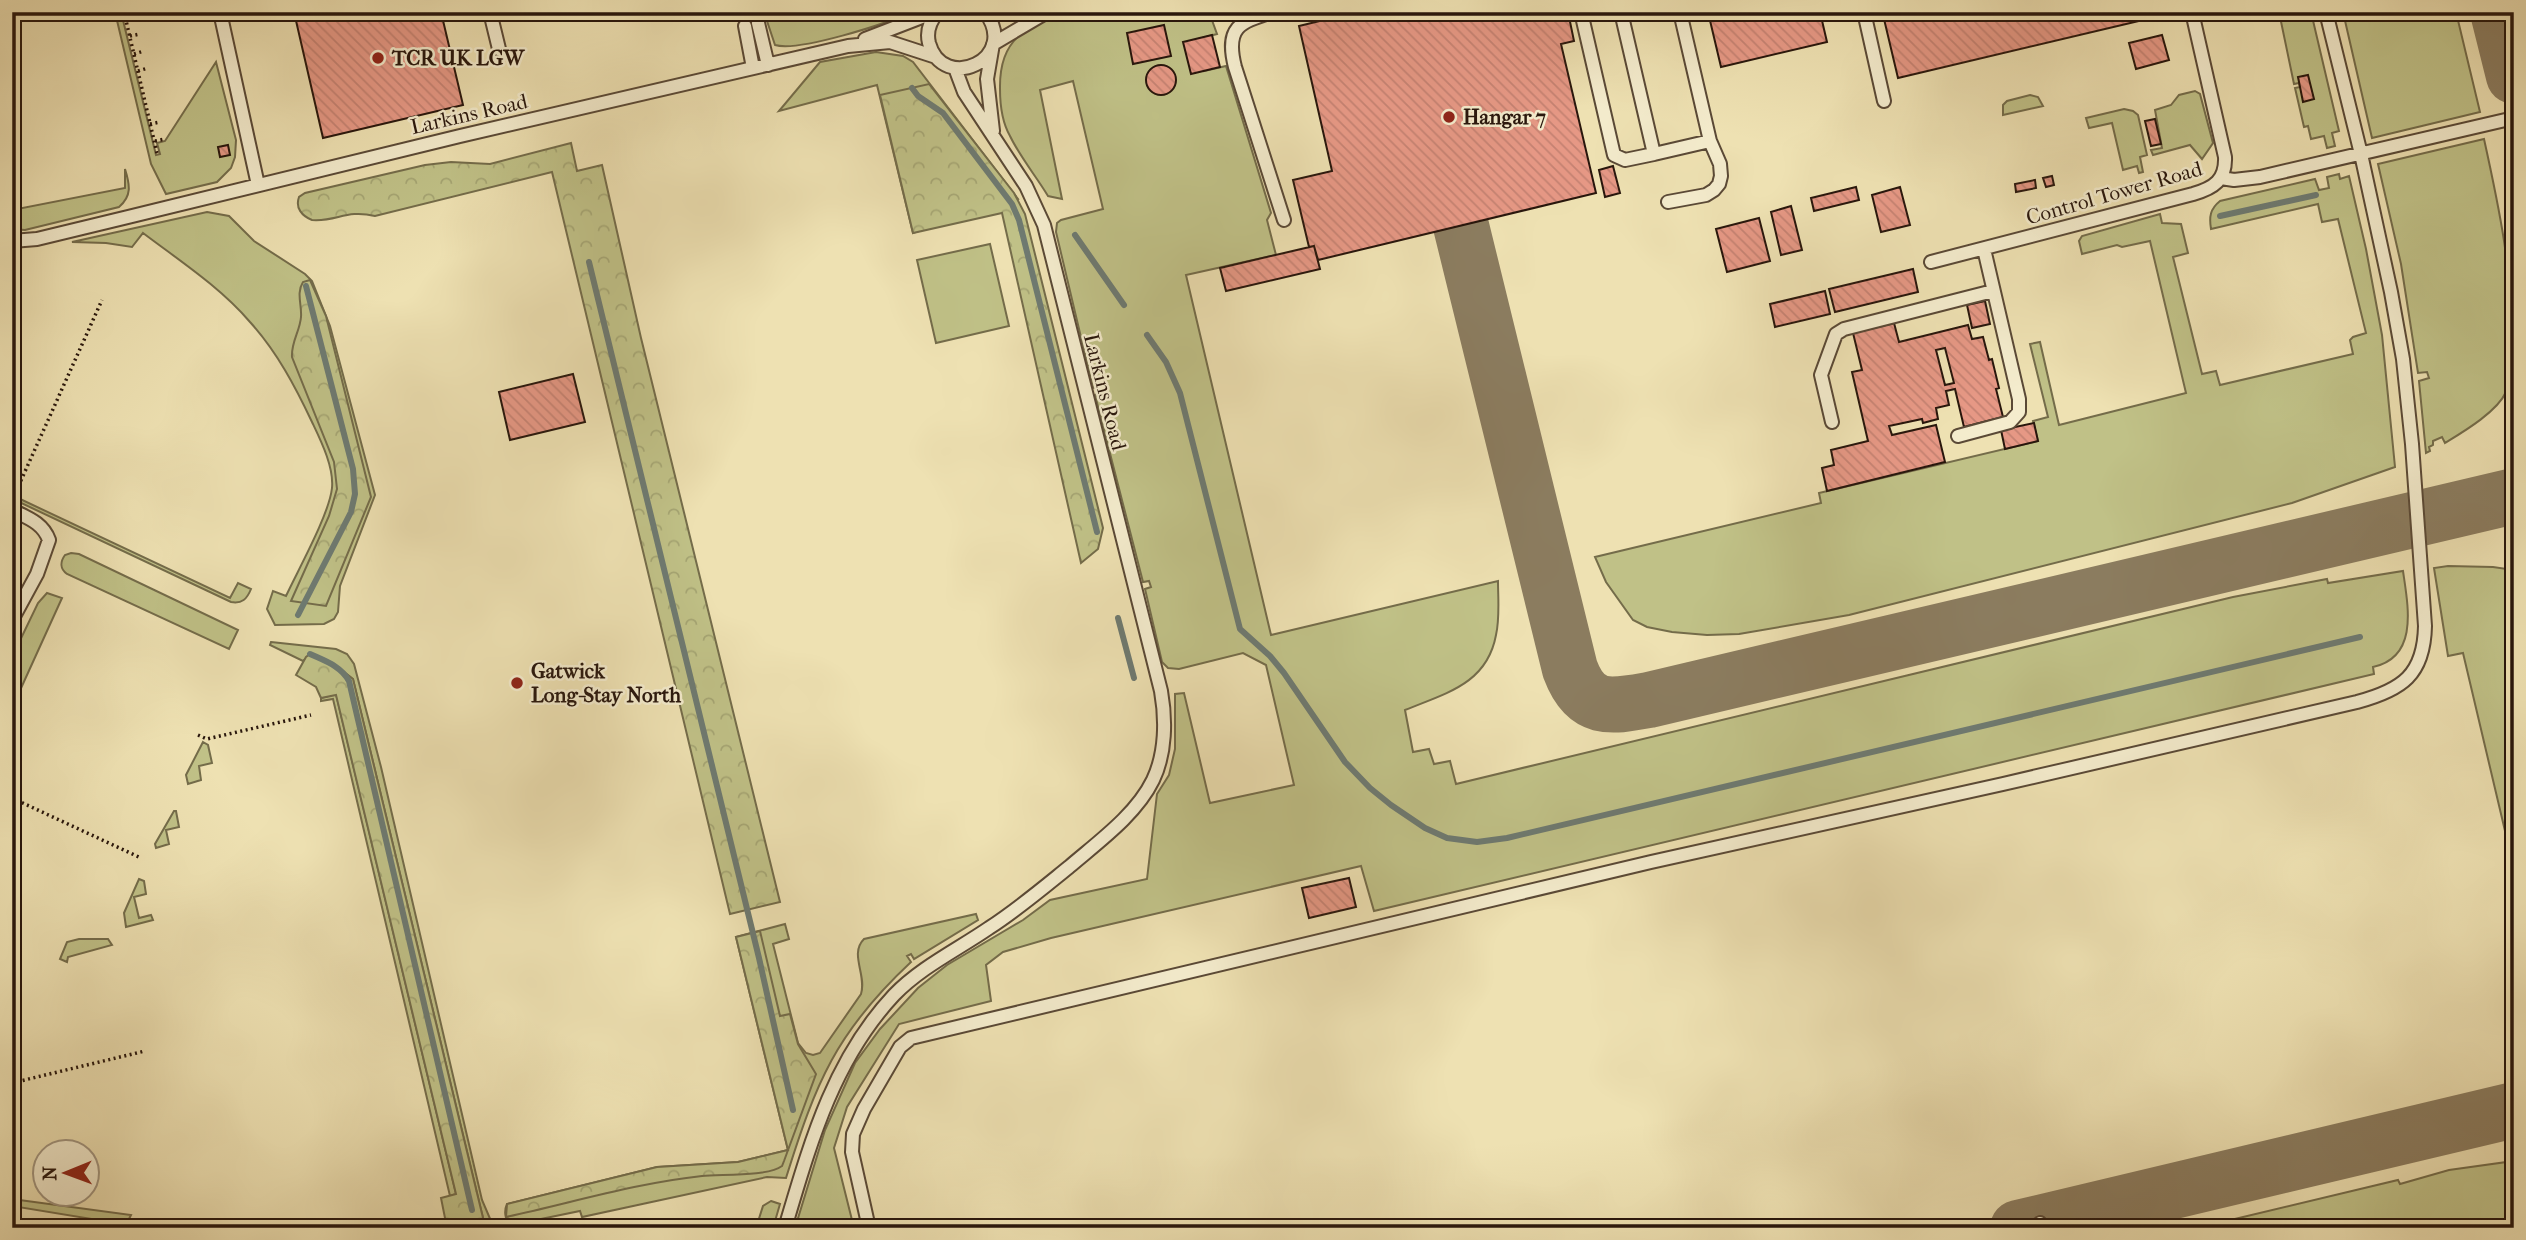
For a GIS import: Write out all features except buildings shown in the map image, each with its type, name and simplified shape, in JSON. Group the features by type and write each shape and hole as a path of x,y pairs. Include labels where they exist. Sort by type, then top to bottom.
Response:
{"lane":[{"path":"220,12 257,185"},
{"path":"490,12 499,49"},
{"path":"848,46 936,12"},
{"path":"936,12 928,38 936,57"},
{"path":"985,12 995,33 987,79 995,138"},
{"path":"955,68 975,66 983,61 993,44 1047,12"},
{"path":"1274,12 1240,24 1234,33 1231,50 1283,220"},
{"path":"1581,12 1614,155 1625,160 1710,141"},
{"path":"1621,12 1654,154"},
{"path":"1668,202 1706,195 1720,184 1720,164 1710,141 1680,12"},
{"path":"1864,12 1884,101"},
{"name":"Control Tower Road","path":"1931,262 2214,186 2225,167 2224,150 2192,12"},
{"path":"869,1228 853,1159 853,1134 864,1109 900,1047 911,1038 1651,862 2345,705 2387,694 2401,684 2420,661 2425,647 2424,600 2403,359 2361,154 2326,12"},
{"path":"753,68 752,25 768,65"},
{"name":"Larkins Road","path":"12,241 50,236 848,46 890,42 936,57 955,68 964,92 1026,186 1044,225 1161,691 1164,710 1162,746 1150,786 1113,829 1002,919 918,973 883,1009 847,1059 824,1107 785,1228"},
{"path":"2221,178 2234,180 2259,177 2514,118"},
{"path":"1958,436 2010,422 2019,412 2019,399 1984,249"},
{"path":"1832,422 1821,370 1836,334 1844,329 1993,291"},
{"path":"12,510 36,522 46,532 49,540 37,574 12,619"}],"path":[{"path":"124,12 157,153"},
{"path":"126,19 136,17"},
{"path":"130,36 140,34"},
{"path":"134,54 144,51"},
{"path":"138,71 148,68"},
{"path":"150,124 160,122"},
{"path":"155,141 164,139"},
{"path":"12,498 103,300"},
{"path":"198,735 208,739 311,715"},
{"path":"12,798 141,858"},
{"path":"12,1083 145,1051"}],"green space":[{"path":"115,12 121,12 156,155 160,154 157,143 165,141 216,62 236,140 231,168 217,182 166,194 151,164"},
{"path":"806,12 910,12 863,30 822,41 775,45 767,21"},
{"path":"1070,12 1125,12 1102,18 1130,12 1209,12 1217,34 1198,39 1204,71 1226,66 1271,213 1267,220 1276,255 1186,275 1271,635 1498,581 1497,628 1491,652 1484,665 1474,676 1449,692 1405,710 1413,752 1429,749 1434,764 1450,761 1456,784 2233,597 2327,579 2328,583 2403,571 2408,614 2404,641 2398,653 2373,667 2374,674 1374,911 1361,866 1051,938 1003,952 986,965 991,1001 899,1024 847,1107 834,1148 854,1228 795,1228 825,1130 855,1063 880,1029 918,988 947,965 1023,920 1050,900 1147,879 1157,794 1169,775 1175,749 1175,694 1184,693 1210,803 1294,785 1266,665 1243,653 1179,669 1168,668 1162,662 1145,589 1151,587 1149,581 1143,582 1095,395 1101,392 1100,386 1093,388 1056,232 1057,223 1061,220 1103,209 1073,81 1040,90 1062,199 1048,196 1014,144 1003,119 1001,71 1010,46 1028,29"},
{"path":"2279,12 2311,12 2339,131 2332,133 2335,146 2327,148 2324,136 2311,139 2308,126 2304,127 2295,88 2300,87 2299,83 2294,84"},
{"path":"2343,12 2456,12 2480,112 2372,138"},
{"path":"876,52 903,56 913,62 1018,199 913,233 877,85 779,111 820,62"},
{"path":"929,84 1014,193 1025,214 1103,528 1098,549 1081,563 1002,213 913,233 880,95"},
{"path":"2195,91 2200,94 2213,143 2202,159 2190,145 2153,155 2151,150 2162,148 2155,110 2171,105 2179,95"},
{"path":"2030,95 2038,97 2043,106 2003,115 2003,105 2007,101"},
{"path":"2124,109 2138,115 2147,155 2140,157 2143,172 2139,173 2137,166 2123,170 2112,123 2089,128 2086,118"},
{"path":"2484,139 2508,266 2512,318 2509,381 2502,399 2487,414 2445,443 2442,437 2433,441 2433,445 2429,447 2430,451 2426,453 2419,381 2429,378 2427,372 2418,373 2401,264 2378,164"},
{"path":"571,143 577,171 602,165 641,338 780,902 730,914 552,172 375,216 356,214 312,220 302,214 299,208 299,197 305,193 425,165 451,162 490,164"},
{"path":"125,169 129,190 119,207 25,230 12,229 12,210 125,188"},
{"path":"2339,174 2340,179 2349,176 2366,249 2382,335 2395,467 2292,503 1849,615 1739,634 1707,635 1647,627 1633,620 1606,582 1595,557 1821,503 1819,493 2038,441 2033,421 2048,417 2030,344 2040,342 2059,425 2186,393 2150,241 2122,247 2117,245 2082,254 2079,241 2082,236 2160,214 2162,223 2181,224 2188,253 2173,257 2202,374 2216,371 2220,385 2353,354 2350,340 2366,333 2338,219 2322,222 2318,204 2211,229 2210,225 2212,210 2220,201 2315,179 2319,190 2329,188 2327,177"},
{"path":"207,212 229,216 254,241 305,274 312,281 330,326 375,495 340,586 338,612 334,619 324,624 275,625 267,609 273,591 286,596 319,527 332,488 331,472 323,446 277,357 260,333 226,297 143,233 132,247 72,242"},
{"path":"990,244 1009,326 936,343 917,260"},
{"path":"310,280 326,316 371,497 326,606 291,601 329,516 337,489 334,462 292,357 301,317 300,290 303,282"},
{"path":"18,498 230,598 238,583 251,589 244,600 231,602 17,501"},
{"path":"79,554 238,630 229,649 67,574 62,563 65,555"},
{"path":"2448,566 2514,570 2514,869 2463,653 2448,656 2434,568"},
{"path":"47,593 62,598 12,708 12,657 38,603"},
{"path":"271,642 336,649 347,654 354,664 381,767 482,1200 491,1221 490,1228 462,1228 484,1222 353,679 335,665 310,655 303,661 270,645"},
{"path":"310,654 335,665 353,679 484,1222 462,1228 447,1228 441,1198 456,1194 336,695 321,698 316,687 296,675"},
{"path":"336,694 456,1194 450,1196 333,699 321,701 321,698"},
{"path":"203,742 208,745 212,763 199,766 201,780 188,784 186,775"},
{"path":"174,811 179,827 166,830 169,844 156,848 155,844"},
{"path":"139,879 144,881 146,894 134,897 139,918 151,915 153,920 126,927 124,913"},
{"path":"976,914 978,920 914,959 911,954 907,956 911,962 885,987 846,1036 819,1086 786,1178 767,1177 582,1217 580,1211 536,1220 538,1228 511,1228 505,1210 507,1204 657,1167 738,1162 788,1150 736,937 785,924 789,939 773,944 798,1043 806,1053 813,1055 820,1053 861,994 858,951 864,939"},
{"path":"760,931 780,1016 790,1014 798,1044 816,1074 784,1161 782,1166 766,1172 702,1176 653,1183 506,1217 507,1204 657,1167 738,1162 788,1150 736,937"},
{"path":"79,939 108,939 112,945 68,957 67,962 60,959 67,942"},
{"path":"2514,1161 2514,1228 2197,1228 2398,1180 2400,1184 2449,1170"},
{"path":"12,1199 32,1202 32,1208 79,1208 131,1215 128,1221 122,1224 12,1206"},
{"path":"771,1201 780,1204 773,1228 756,1228 763,1206"}],"waterway":[{"path":"912,88 918,96 943,113 1012,204 1019,220 1097,532"},
{"path":"2220,216 2316,195"},
{"path":"1075,235 1124,305"},
{"path":"589,262 759,958 793,1110"},
{"path":"298,615 351,512 355,494 353,469 306,286"},
{"path":"1147,335 1166,362 1180,393 1240,629 1270,656 1284,673 1345,762 1370,788 1425,828 1447,838 1477,842 1507,838 2360,637"},
{"path":"1118,618 1134,678"},
{"path":"310,654 337,668 349,681 472,1210"}],"taxiway":[{"path":"2498,12 2514,76"},
{"path":"1461,226 1570,669 1584,693 1601,703 1611,705 1649,700 2514,496"},
{"path":"2018,1228 2514,1110"}],"place":[{"name":"TCR UK LGW","path":"378,58"},
{"name":"Hangar 7","path":"1449,117"},
{"name":"Gatwick Long-Stay North","path":"517,683"}]}
